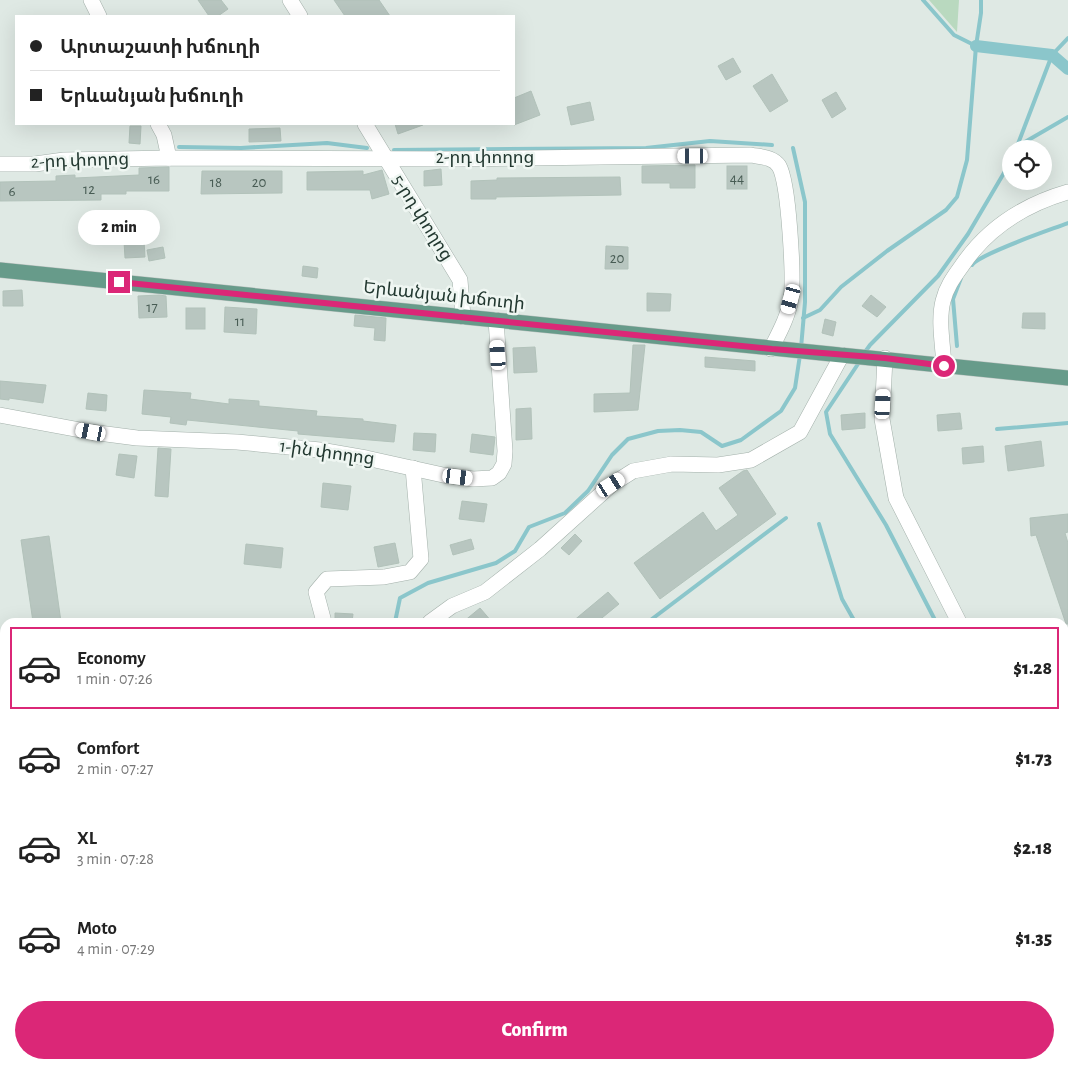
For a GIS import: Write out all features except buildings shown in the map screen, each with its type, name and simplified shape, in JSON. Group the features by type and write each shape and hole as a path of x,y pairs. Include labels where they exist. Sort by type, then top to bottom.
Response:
{"main road":[{"name":"Երևանյան խճուղի","path":"0,270 1068,378"}],"street":[{"path":"91,0 99,15"},
{"path":"290,0 299,15"},
{"path":"159,125 164,134 169,158"},
{"name":"5-րդ փողոց","path":"366,125 460,280 463,317"},
{"name":"2-րդ փողոց","path":"0,164 35,164 64,160 169,158 752,155 773,160 779,166 787,200 791,299 784,323 772,349"},
{"path":"944,366 941,309 943,298 949,284 970,254 991,232 1011,216 1068,192"},
{"name":"1-ին փողոց","path":"0,415 91,432 137,438 237,442 320,450 443,475 473,479 492,478 499,473 504,464 505,451 496,320"},
{"path":"436,618 452,606 485,592 540,548 611,485 633,471 672,464 718,465 751,460 800,432 842,355"},
{"path":"885,358 882,419 896,498 957,618"},
{"path":"323,618 316,592 327,580 384,578 410,572 421,559 413,468"}],"green space":[{"path":"929,0 959,0 957,32"}],"waterway":[{"path":"923,0 954,35 976,46"},
{"path":"803,318 820,310 841,287 887,251 946,210 957,197 967,160 981,0"},
{"path":"1019,140 1052,55 1068,38"},
{"path":"976,46 1052,55 1068,69"},
{"path":"1028,140 1068,117"},
{"path":"394,150 646,148 710,141 772,145"},
{"path":"179,147 241,148 327,143 367,148"},
{"path":"793,148 805,202 805,302 801,348"},
{"path":"865,352 938,276 968,234 1002,176"},
{"path":"972,265 988,254 1068,223"},
{"path":"957,346 953,299 961,278"},
{"path":"396,618 400,598 428,583 496,563 515,551 529,527 565,513 588,491 612,455 628,439 658,431 680,430 701,432 722,446 741,440 781,411 795,388 800,355"},
{"path":"860,361 826,412 830,434 886,525 934,618"},
{"path":"997,429 1068,423"},
{"path":"653,618 786,518"},
{"path":"819,524 842,599 853,618"}],"route":[{"path":"119,282 772,349 885,358 944,366"}]}
